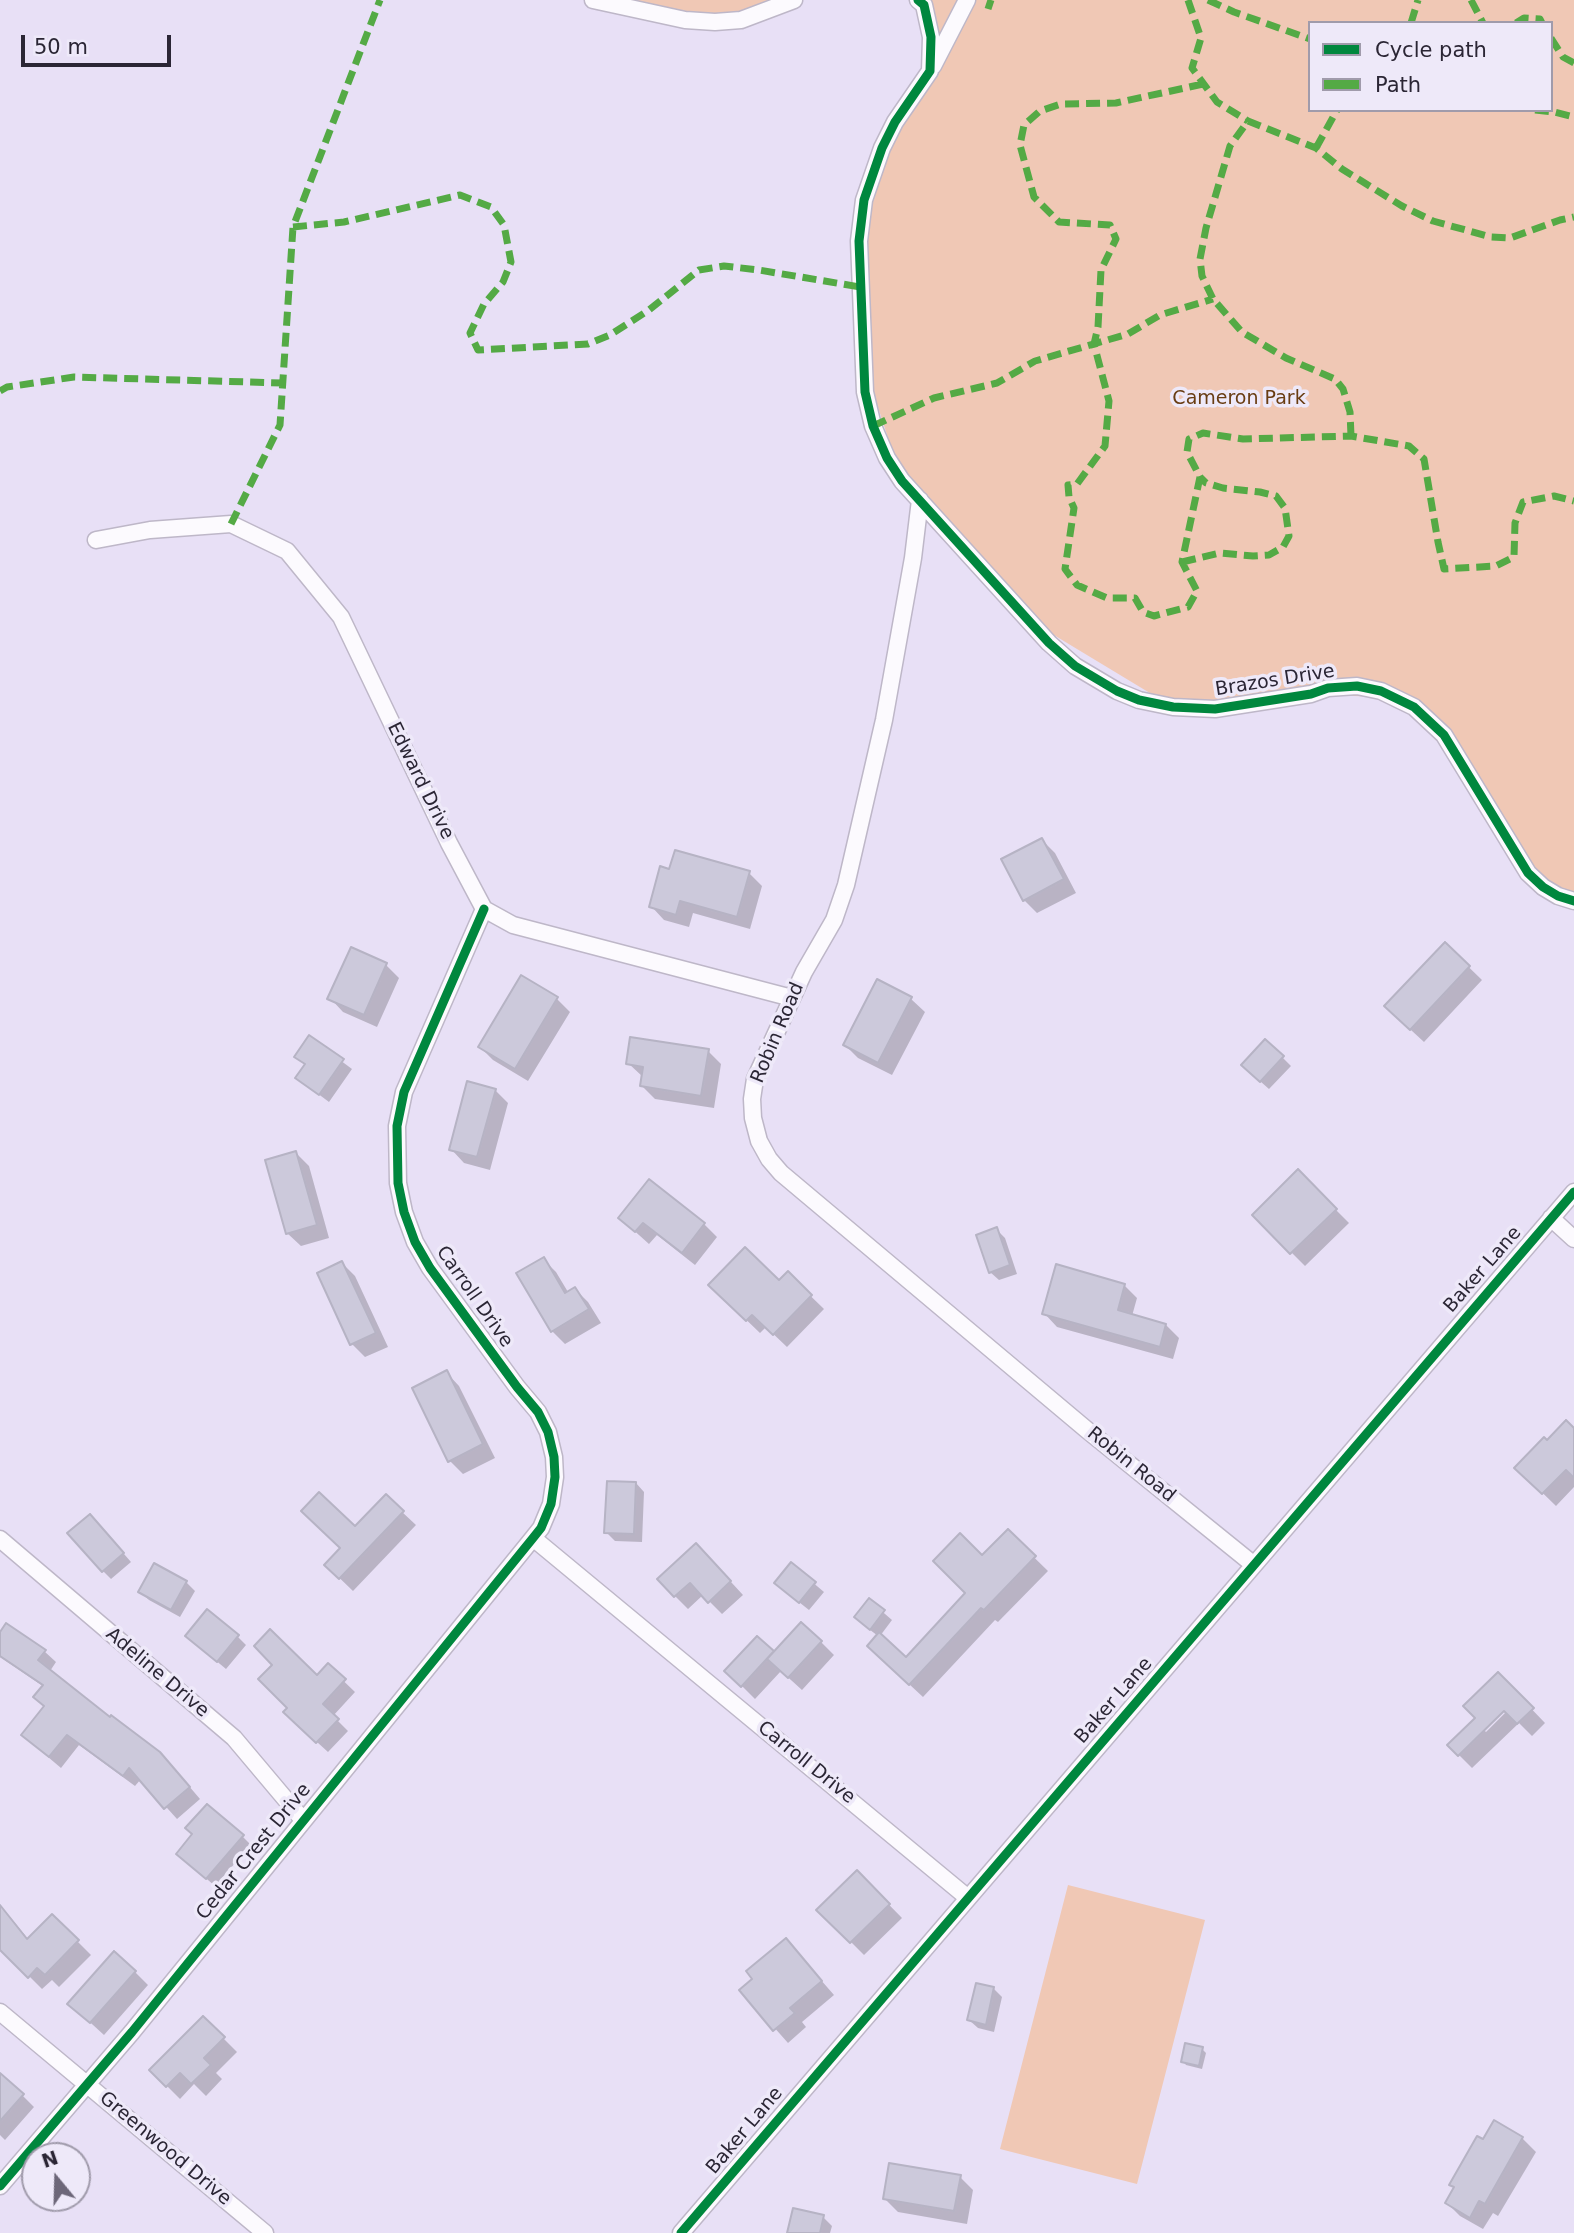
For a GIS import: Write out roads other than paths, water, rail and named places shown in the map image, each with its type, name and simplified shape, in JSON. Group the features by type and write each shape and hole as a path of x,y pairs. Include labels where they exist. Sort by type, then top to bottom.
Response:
{"street":[{"path":"593,0 685,20 715,22 741,20 794,0"},
{"path":"918,0 924,5 931,37 930,71"},
{"name":"Brazos Drive","path":"967,0 930,71 895,122 882,148 864,200 859,241 865,392 873,426 887,458 902,481 1049,643 1084,673 1118,691 1139,699 1196,710 1311,694 1328,688 1357,686 1381,691 1406,703 1431,721 1444,735 1528,873 1542,887 1574,901"},
{"name":"Robin Road","path":"920,500 913,558 884,720 846,885 834,920 792,998 758,1070 752,1099 753,1118 759,1141 775,1166 1087,1430 1254,1565"},
{"name":"Edward Drive","path":"96,540 150,530 231,524 286,551 341,617 449,843 484,909"},
{"path":"484,909 513,925 792,998"},
{"name":"Carroll Drive","path":"484,909 411,1070 397,1126 397,1163 404,1212 415,1242 509,1376 538,1412 548,1432 555,1477 551,1503 541,1528 533,1538 968,1898"},
{"name":"Baker Lane","path":"681,2233 1574,1192"},
{"path":"1551,1218 1574,1239"},
{"name":"Cedar Crest Drive","path":"0,2186 87,2084 533,1538"},
{"name":"Adeline Drive","path":"0,1539 234,1738 303,1820"},
{"name":"Greenwood Drive","path":"0,2012 265,2233"}],"park label":[{"name":"Cameron Park","path":"1239,399"}]}
